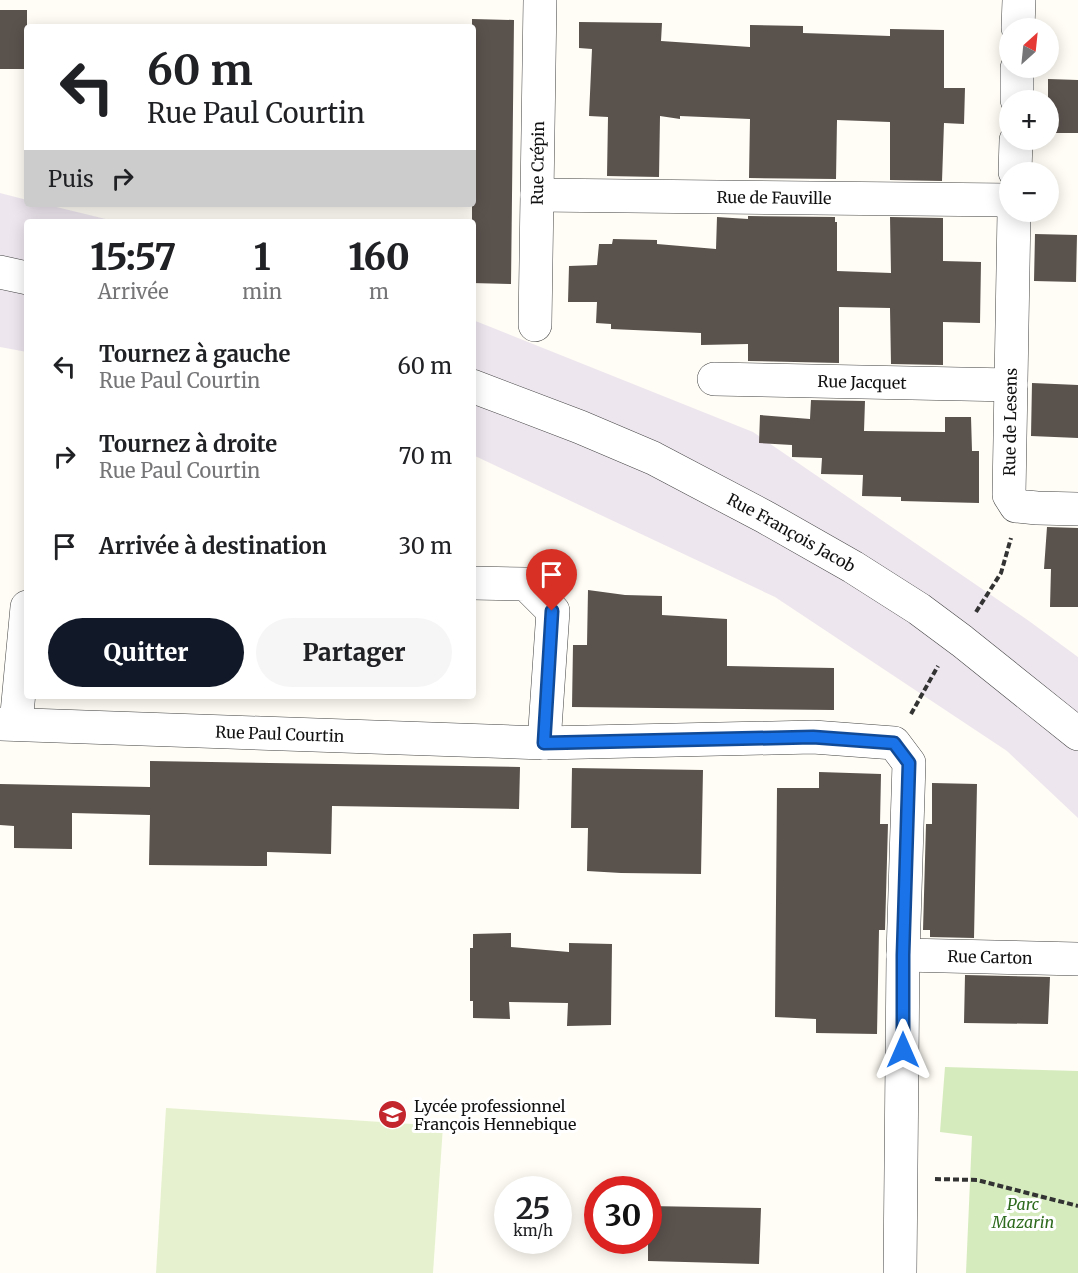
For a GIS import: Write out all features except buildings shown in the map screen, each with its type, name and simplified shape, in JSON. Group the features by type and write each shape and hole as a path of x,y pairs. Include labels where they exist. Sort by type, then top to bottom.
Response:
{"street":[{"name":"Rue Crépin","path":"535,325 540,0"},
{"path":"1018,18 1019,0"},
{"name":"Rue de Fauville","path":"537,195 999,200"},
{"name":"Rue de Lesens","path":"1014,222 1008,495 1016,506"},
{"path":"0,272 24,277"},
{"name":"Rue Jacquet","path":"714,379 1011,385"},
{"name":"Rue François Jacob","path":"476,387 580,426 653,458 853,567 919,609 1078,734"},
{"path":"1016,506 1078,509"},
{"path":"476,583 526,584 552,611 544,743"},
{"name":"Rue Paul Courtin","path":"24,625 8,724 544,743 813,737 894,743"},
{"path":"894,743 909,763 903,955 900,1273"},
{"name":"Rue Carton","path":"903,955 1078,959"}],"path":[{"path":"971,620 1001,573 1013,534 1016,506"},
{"path":"894,743 942,658"},
{"path":"932,1179 977,1180 1078,1206"}],"shaded area":[{"path":"0,193 24,199 24,207 56,207 106,219 24,219 24,351 0,347"},
{"path":"476,321 753,432 1078,657 1078,818 1007,751 775,597 476,456"}],"green space":[{"name":"Parc Mazarin","path":"945,1067 1078,1071 1078,1273 966,1273 972,1136 940,1132"},
{"path":"166,1108 443,1126 433,1273 156,1273"}],"place":[{"name":"Lycée professionnel François Hennebique","path":"393,1115"}],"route":[{"path":"552,611 544,743 813,737 894,743 909,763 903,955 903,1050"}]}
